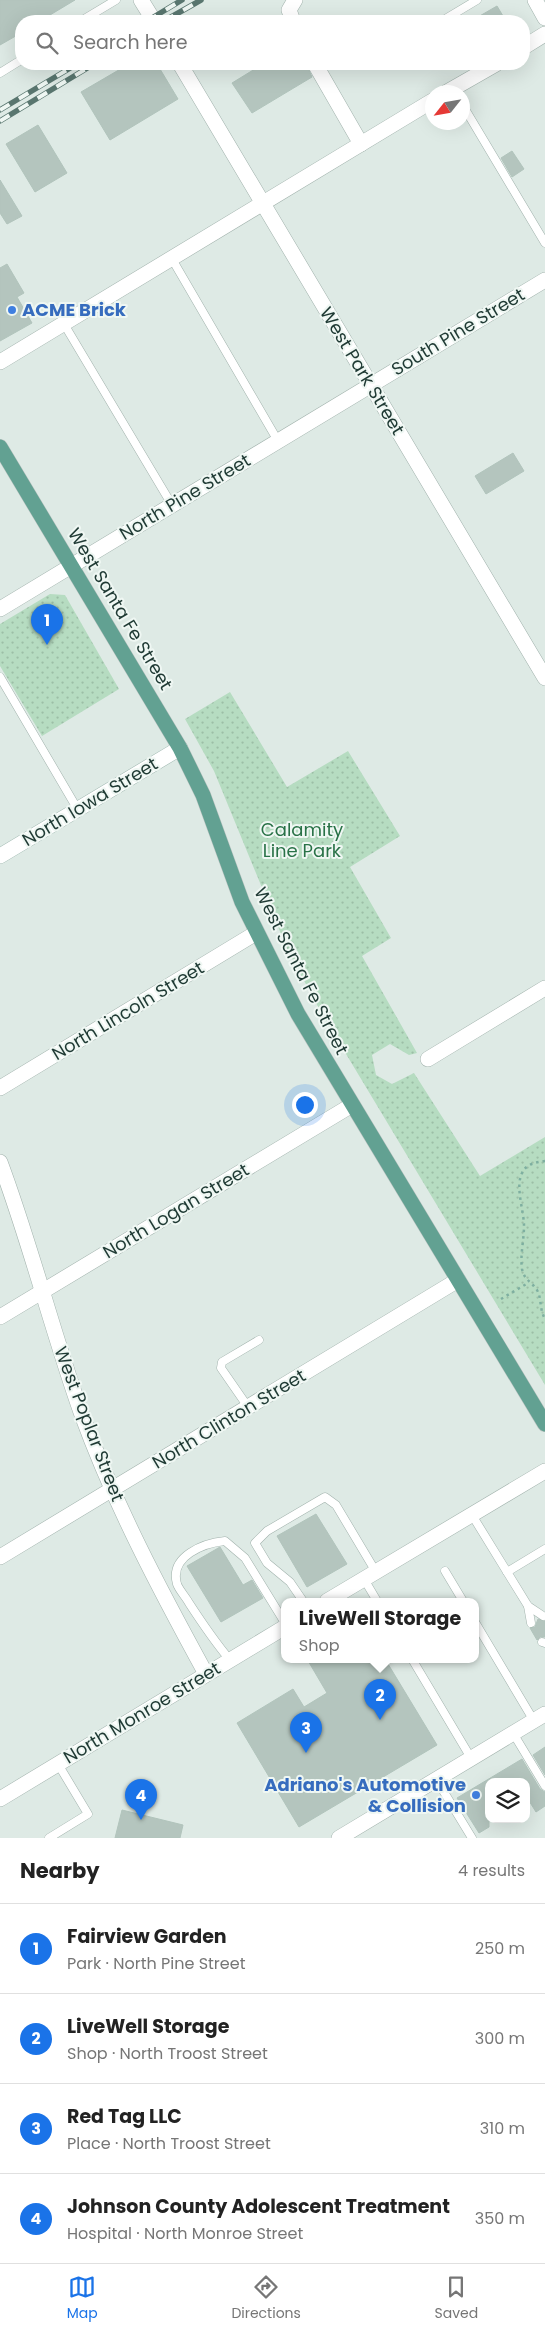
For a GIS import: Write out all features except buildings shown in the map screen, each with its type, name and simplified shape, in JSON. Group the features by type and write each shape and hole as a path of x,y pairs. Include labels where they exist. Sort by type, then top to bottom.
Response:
{"main road":[{"name":"West Santa Fe Street","path":"0,447 180,748 203,795 242,902 298,1014 545,1424"}],"street":[{"path":"141,0 150,15"},
{"path":"291,15 289,10 295,0"},
{"path":"535,0 545,18"},
{"path":"530,43 545,34"},
{"name":"West Park Street","path":"184,70 545,678"},
{"path":"318,70 361,144"},
{"path":"462,85 486,70"},
{"path":"0,362 425,105"},
{"name":"South Pine Street","path":"371,385 545,280"},
{"name":"North Pine Street","path":"0,608 371,385"},
{"name":"North Iowa Street","path":"0,856 180,748"},
{"name":"North Lincoln Street","path":"0,1088 256,933"},
{"path":"428,1059 545,988"},
{"name":"North Logan Street","path":"0,1317 352,1105"},
{"name":"West Poplar Street","path":"0,1162 79,1407 112,1490 161,1592 206,1674"},
{"name":"North Clinton Street","path":"0,1557 458,1280"},
{"path":"333,1598 545,1471"},
{"name":"North Monroe Street","path":"0,1799 281,1629"},
{"path":"339,1838 540,1718"}],"lane":[{"path":"91,15 116,0"},
{"path":"452,15 477,0"},
{"path":"0,73 15,64"},
{"path":"470,117 545,243"},
{"path":"172,259 278,441"},
{"path":"64,324 172,505"},
{"path":"0,677 78,810"},
{"path":"248,1407 221,1368 222,1362 259,1340"},
{"path":"301,1598 290,1582 267,1563 255,1543 267,1531 325,1497 336,1504 370,1576 376,1598"},
{"path":"472,1514 537,1620 528,1606"},
{"path":"230,1660 215,1642 177,1584 176,1571 187,1553 210,1542 225,1541 245,1558 281,1616"},
{"path":"507,1572 545,1549"},
{"path":"445,1571 461,1598"},
{"path":"161,1592 177,1584"},
{"path":"479,1628 540,1718"},
{"path":"414,1663 471,1758"},
{"path":"513,1733 545,1786"},
{"path":"49,1838 88,1814 58,1764"},
{"path":"436,1779 472,1838"}],"path":[{"path":"545,1161 528,1166 522,1173 521,1179 524,1226 522,1268 529,1283 536,1289 540,1309 545,1319"},
{"path":"501,1298 529,1283"}],"green space":[{"path":"50,594 65,595 119,689 42,736 0,666 0,624"},
{"name":"Calamity Line Park","path":"230,692 287,787 348,751 400,836 350,867 391,938 362,956 417,1053 409,1055 390,1044 372,1055 376,1075 392,1084 414,1073 480,1176 545,1137 545,1385 322,1014 288,951 214,771 185,719"}],"railway":[{"path":"157,15 182,0"},
{"path":"175,15 201,0"},
{"path":"0,110 67,70"},
{"path":"0,121 84,70"}],"place":[{"name":"ACME Brick","path":"12,310"},
{"name":"Fairview Garden","path":"47,645"},
{"name":"LiveWell Storage","path":"380,1720"},
{"name":"Red Tag LLC","path":"306,1753"},
{"name":"Adriano's Automotive & Collision","path":"476,1795"},
{"name":"Johnson County Adolescent Treatment","path":"141,1820"}]}
